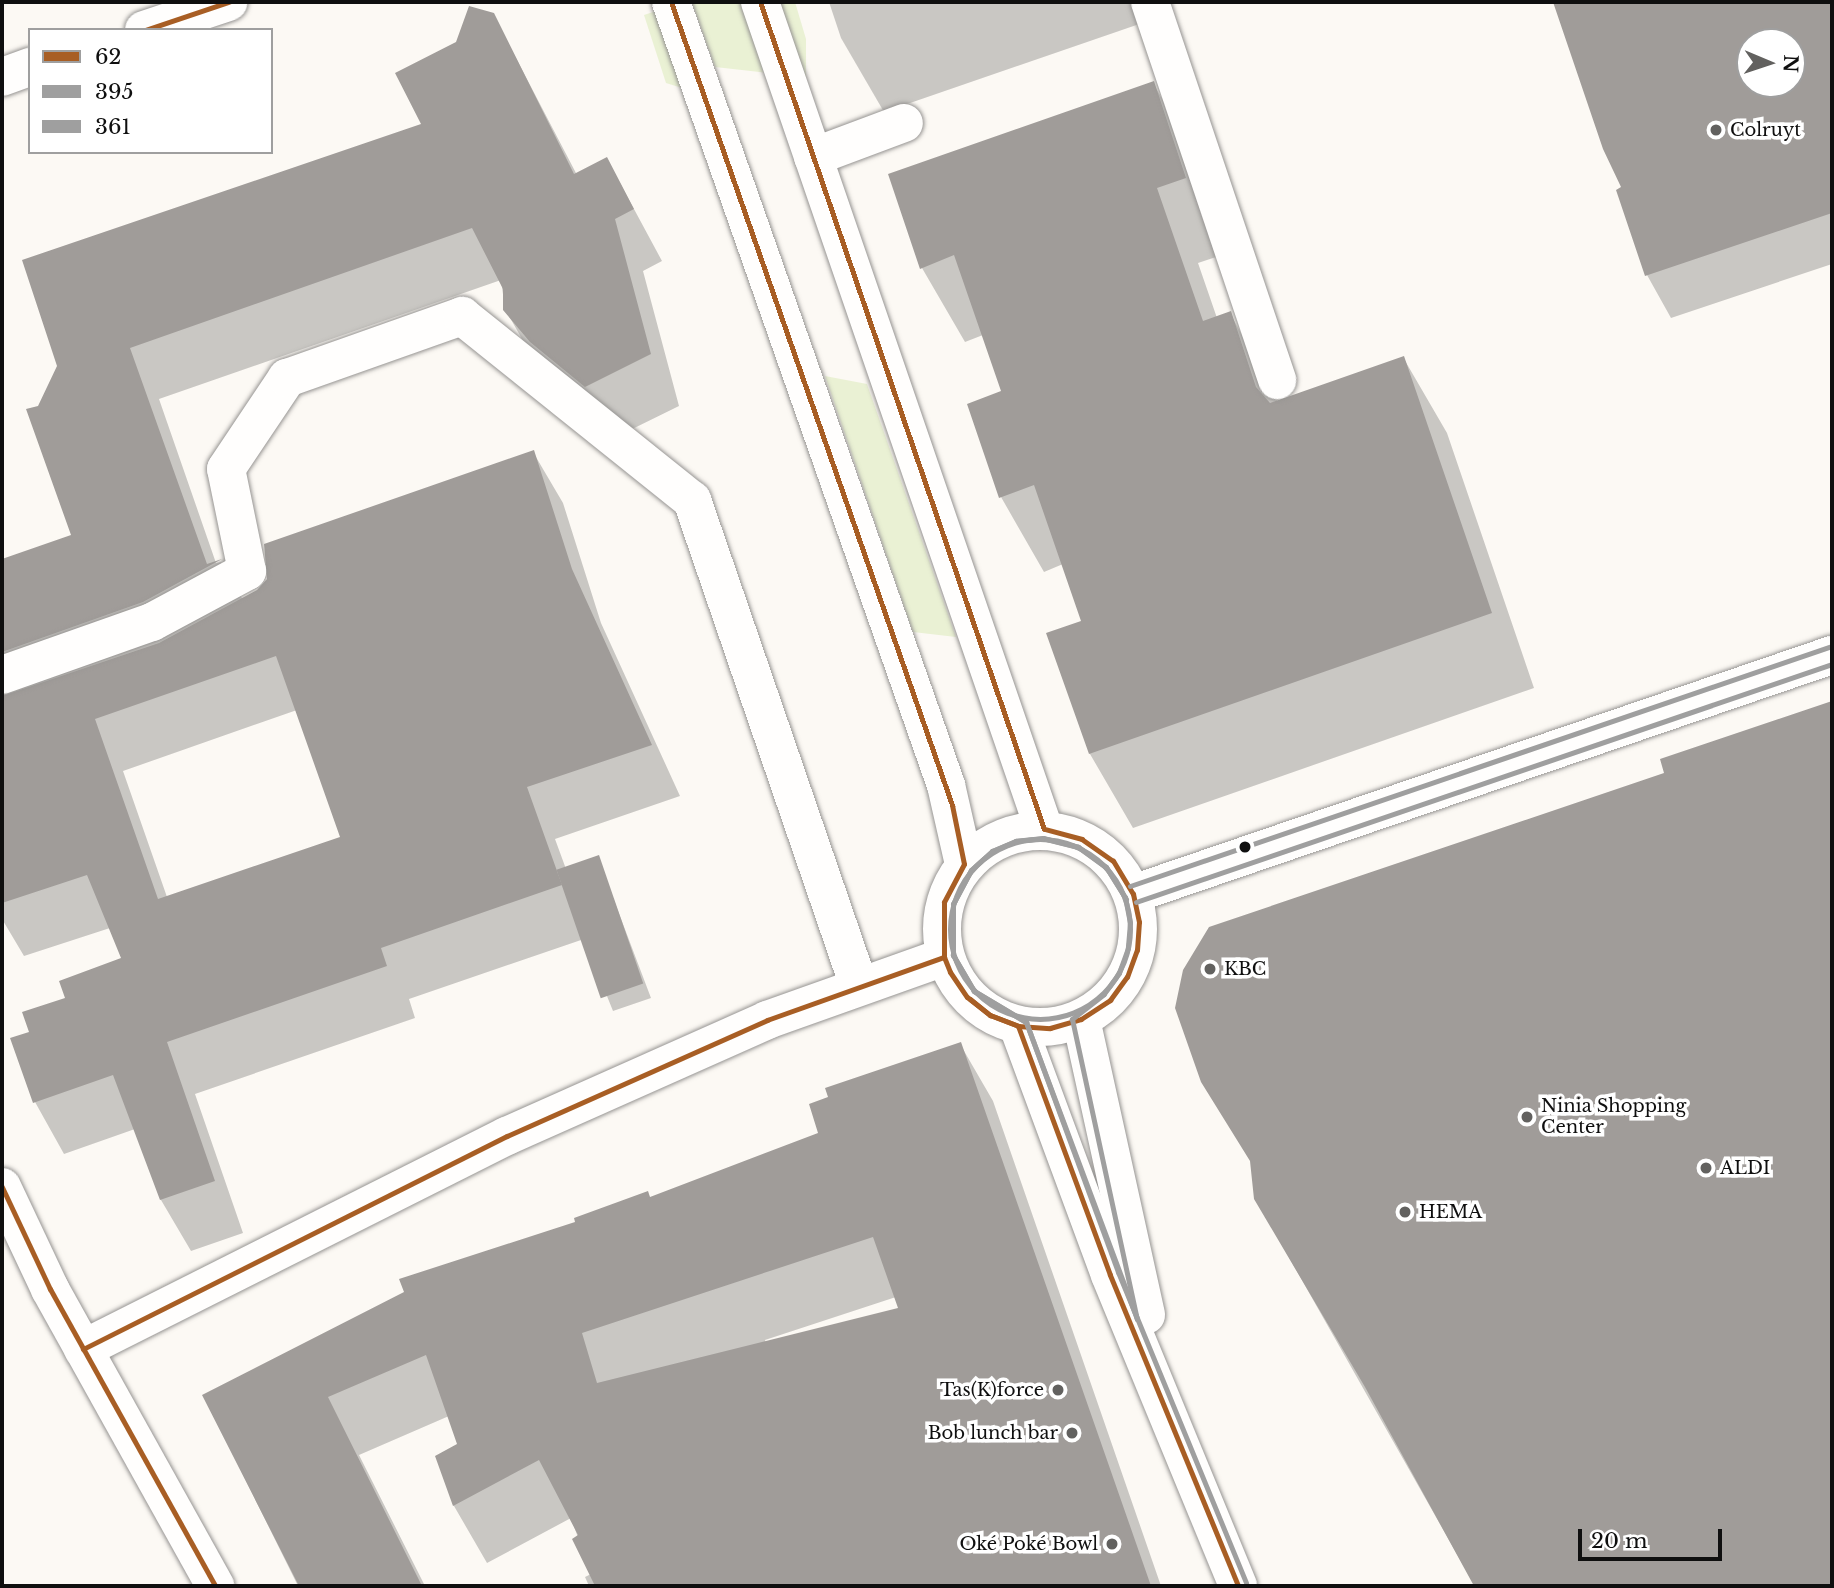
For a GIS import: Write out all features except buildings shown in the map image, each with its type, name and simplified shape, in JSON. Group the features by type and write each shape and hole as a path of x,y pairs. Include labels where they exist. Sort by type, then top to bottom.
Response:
{"street":[{"path":"150,28 229,2"},
{"path":"671,2 946,785 964,864"},
{"path":"760,2 1044,829"},
{"path":"1150,2 1277,380"},
{"path":"2,77 28,68"},
{"path":"813,156 904,123"},
{"path":"2,675 152,622 247,571 226,469 287,378 462,316 692,500 859,986"},
{"path":"1133,894 1832,654"},
{"path":"1044,829 1082,839 1113,861 1133,894 1139,922 1137,950 1127,977 1110,1000 1081,1019 1050,1028 1018,1026 990,1015 967,997 944,957 944,902 964,864 987,844 1014,832 1044,829"},
{"path":"83,1349 506,1136 767,1020 944,957"},
{"path":"1081,1019 1167,1413"},
{"path":"1018,1026 1110,1275 1238,1586"},
{"path":"2,1187 83,1349 215,1586"}],"green space":[{"path":"692,2 743,2 769,73 715,67"},
{"path":"774,2 795,2 806,39 806,85"},
{"path":"662,9 682,88 666,83 644,15"},
{"path":"825,376 867,384 956,637 913,632"}],"transit line":[{"name":"62","path":"151,28 228,2"},
{"name":"62","path":"671,2 952,805 964,864 944,902 944,957 950,972 967,997 990,1015 1018,1026 1050,1028 1081,1019 1110,1000 1127,977 1137,950 1139,922 1133,894 1113,861 1082,839 1044,829 760,2"},
{"name":"361","path":"1130,886 1829,647"},
{"name":"395","path":"1136,902 1832,664"},
{"name":"395","path":"1043,838 1078,847 1106,867 1125,897 1130,923 1128,948 1119,973 1104,994 1072,1019 1137,1319 1026,1022 974,991 953,955 953,904 971,870 992,851 1016,841 1043,838"},
{"name":"361","path":"1126,899 1106,867 1078,847 1043,838 1016,841 992,851 971,870 953,904 953,955 974,991 1026,1022 1118,1272 1246,1583"},
{"name":"361","path":"1040,839 1074,846 1090,854 1103,866 1115,879 1123,895 1130,929 1123,963 1115,979 1103,992 1090,1004 1074,1012 1040,1019 1006,1012 990,1004 977,992 965,979 957,963 950,929 957,895 965,879 977,866 990,854 1006,846 1040,839"},
{"name":"62","path":"83,1349 507,1136 767,1020 944,957"},
{"name":"62","path":"970,999 990,1015 1018,1026 1110,1275 1238,1586"},
{"name":"62","path":"2,1187 50,1289 215,1586"}],"place":[{"name":"Colruyt","path":"1716,130"},
{"name":"KBC","path":"1210,969"},
{"name":"Ninia Shopping Center","path":"1527,1117"},
{"name":"ALDI","path":"1706,1168"},
{"name":"HEMA","path":"1405,1212"},
{"name":"Tas(K)force","path":"1058,1390"},
{"name":"Bob lunch bar","path":"1072,1433"},
{"name":"Oké Poké Bowl","path":"1112,1544"}]}
